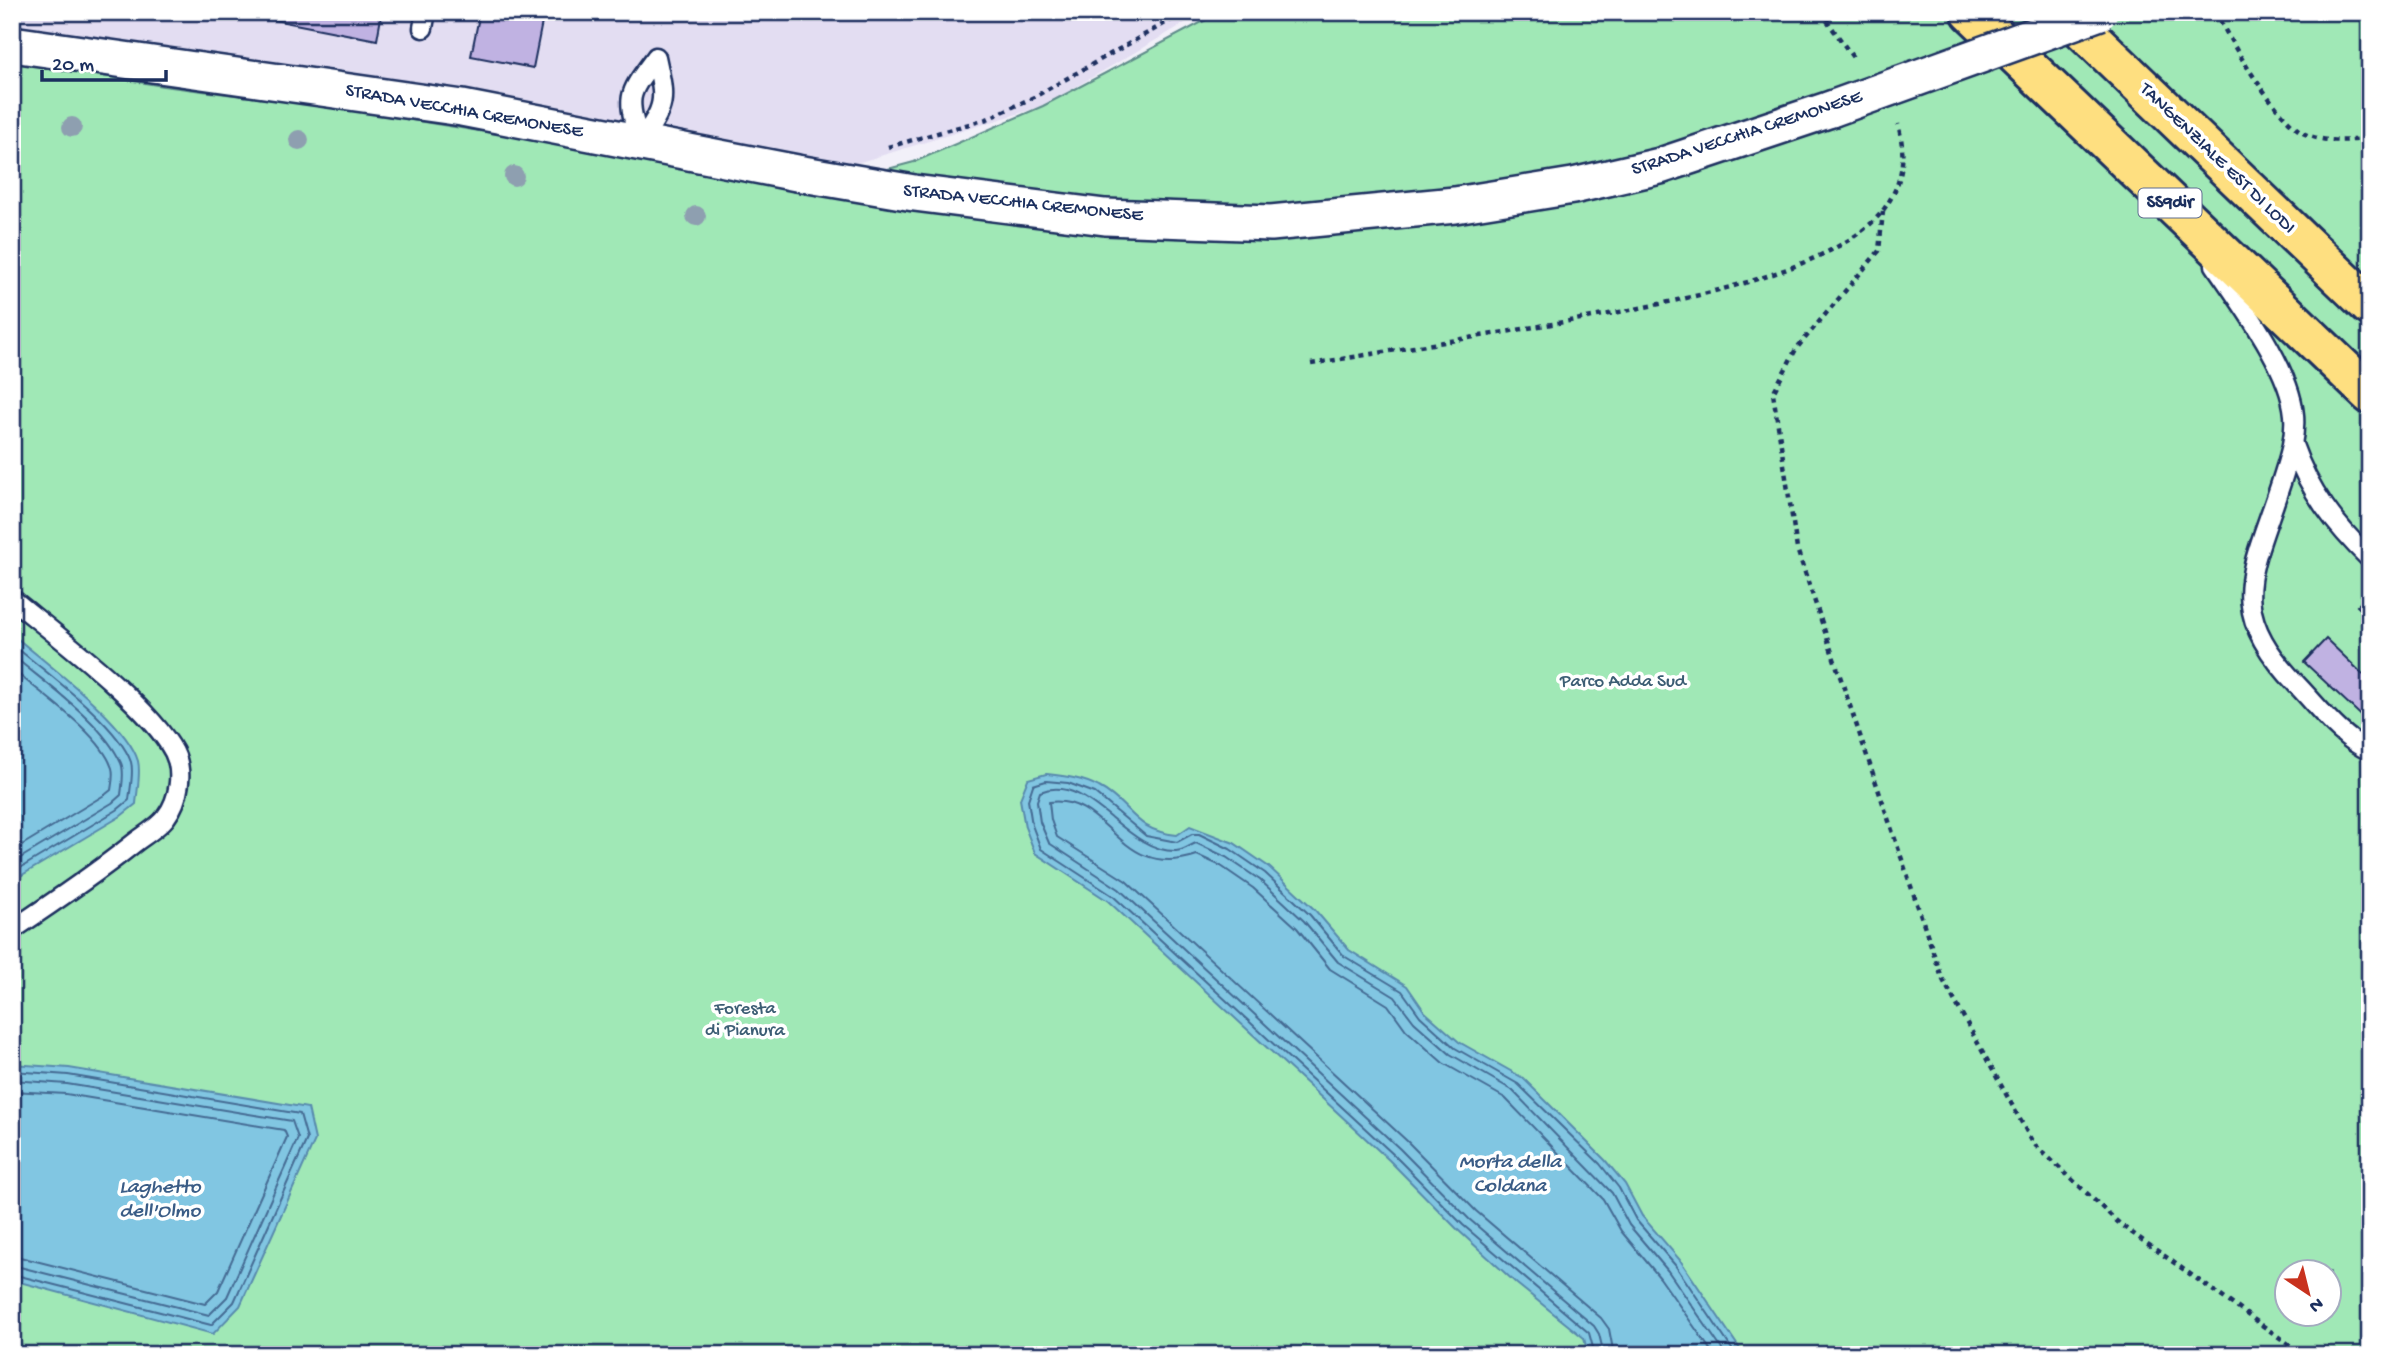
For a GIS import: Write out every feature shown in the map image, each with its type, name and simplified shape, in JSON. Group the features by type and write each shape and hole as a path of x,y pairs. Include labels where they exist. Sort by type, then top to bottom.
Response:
{"highway":[{"name":"SS9dir","path":"1971,12 2370,394"},
{"name":"TANGENZIALE EST DI LODI","path":"2064,12 2370,306"}],"street":[{"name":"STRADA VECCHIA CREMONESE","path":"12,44 462,108 914,193 1105,217 1271,223 1455,205 1573,186 1660,166 2100,12"}],"lane":[{"path":"2175,208 2237,298 2283,376 2294,414 2293,445 2249,582 2250,607 2257,635 2274,661 2370,759"},
{"path":"2293,445 2305,480 2327,514 2370,559"},
{"path":"12,599 121,693 161,733 175,754 180,775 176,797 166,818 89,879 12,930"},
{"path":"2346,736 2370,751"}],"path":[{"path":"886,148 987,119 1034,97 1185,12"},
{"path":"2216,12 2276,108 2305,134 2344,141 2370,138"},
{"path":"1311,365 1684,301 1807,261 1849,240 1883,211 1900,181 1904,149 1897,119"},
{"path":"1883,211 1879,251 1796,349 1773,393 1797,549 1942,978 2033,1143 2120,1225 2304,1355"}],"shaded area":[{"path":"12,12 1204,12 1043,106 769,190 12,61"}],"green space":[{"name":"Parco Adda Sud","path":"1221,12 2370,12 2370,1355 12,1355 12,61 163,86 331,107 560,144 843,181 914,162 1043,106"}],"water":[{"path":"12,634 102,711 131,745 139,771 136,804 121,816 12,881"},
{"name":"Morta della Coldana","path":"1046,774 1080,779 1099,787 1150,828 1177,835 1190,826 1234,843 1269,867 1315,910 1349,950 1407,986 1425,1012 1459,1042 1523,1078 1605,1160 1625,1184 1642,1216 1680,1260 1744,1355 1588,1355 1584,1338 1517,1284 1458,1230 1389,1160 1108,901 1035,853 1025,827 1020,799 1028,779"},
{"name":"Laghetto dell'Olmo","path":"12,1064 69,1068 308,1108 315,1140 240,1306 213,1334 12,1280"}],"building":[{"path":"233,12 382,12 377,40"},
{"path":"480,12 544,12 533,68 471,56"},
{"path":"2370,593 2370,618 2357,606"},
{"path":"2326,639 2370,681 2370,724 2304,662"}],"park label":[{"name":"Foresta di Pianura","path":"745,1020"}]}
